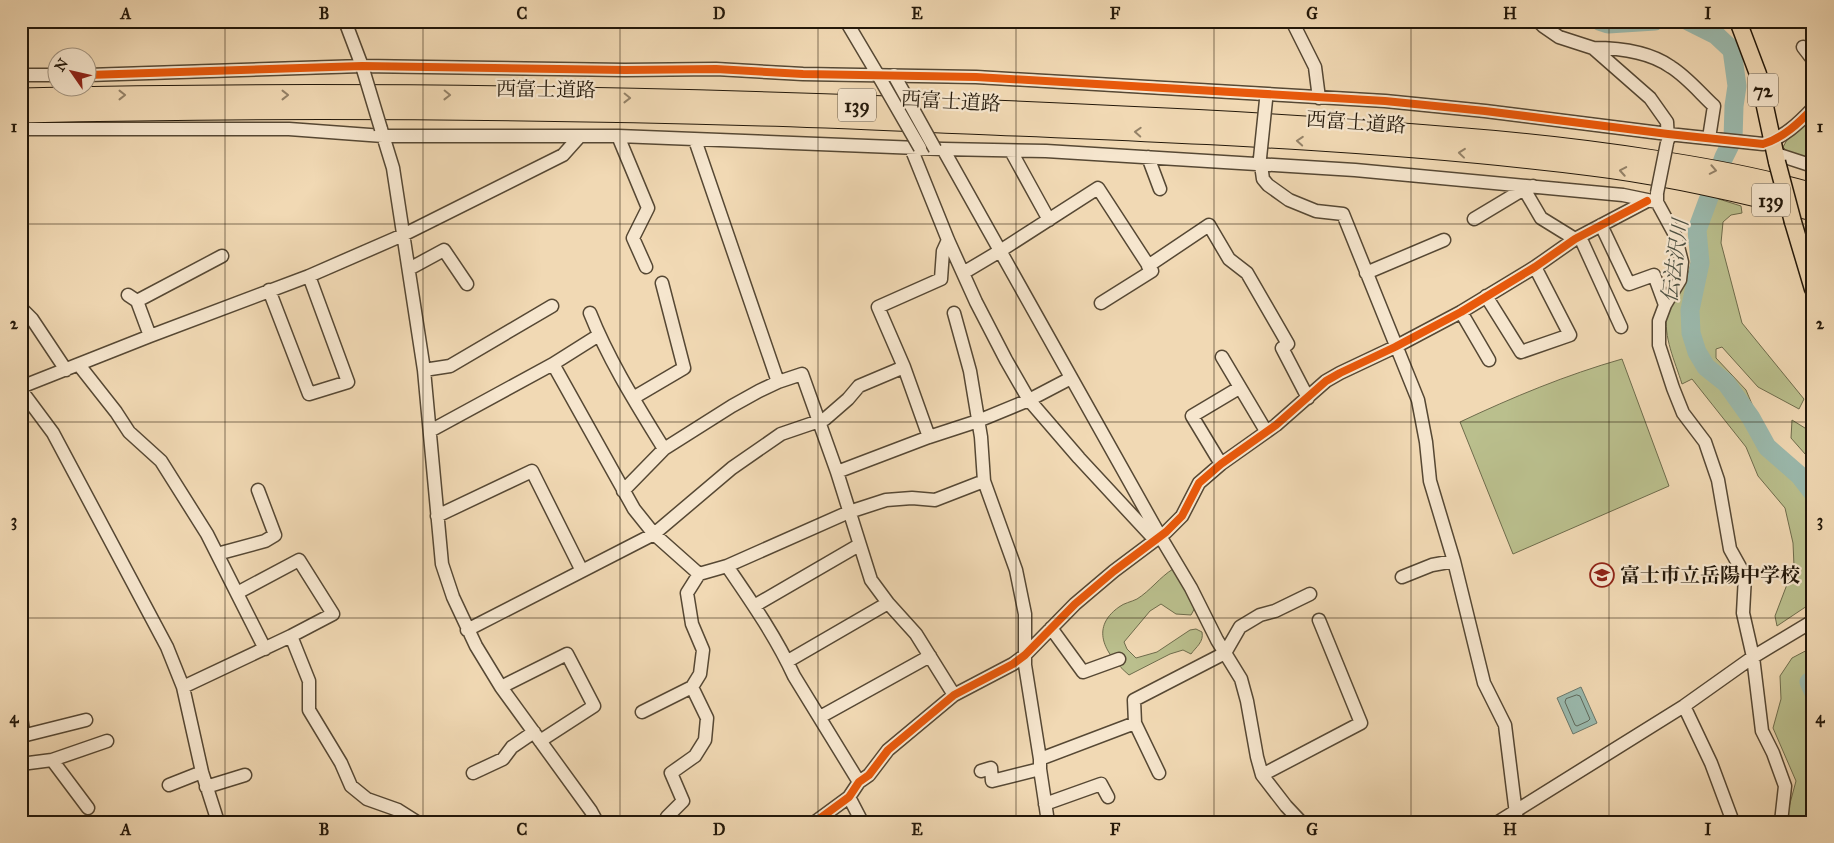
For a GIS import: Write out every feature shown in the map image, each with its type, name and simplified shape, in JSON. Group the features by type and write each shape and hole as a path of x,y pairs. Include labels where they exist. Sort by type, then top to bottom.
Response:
{"highway":[{"name":"西富士道路","path":"21,98 446,95 728,100 1225,120 1579,148 1735,186 1813,211"},
{"name":"西富士道路","path":"21,113 348,109 692,114 866,119 1276,139 1444,151 1690,174"},
{"name":"西富士道路","path":"1735,186 1790,187 1813,193"},
{"path":"1735,186 1769,206 1813,218"},
{"path":"1790,187 1813,189"}],"main road":[{"name":"72","path":"1738,21 1758,74 1767,107 1775,152 1792,222 1805,240 1813,288"}],"street":[{"path":"345,21 362,66 393,168 424,370 442,564 453,597 476,646 501,687 597,822"},
{"path":"846,21 878,75 916,148 948,240 1006,360 1029,400 1079,458 1158,538"},
{"path":"1292,21 1315,67 1319,98"},
{"path":"1538,21 1559,37 1593,48 1606,48 1647,56 1671,66 1714,106 1714,138"},
{"path":"1803,47 1813,60"},
{"path":"1593,48 1650,98 1667,122 1668,138 1654,198 1676,236 1682,262 1680,280 1665,305 1659,321 1660,345 1672,388 1683,413 1705,442 1718,480 1730,549 1745,576 1743,613 1753,657 1762,732 1773,753 1785,786 1781,822"},
{"path":"98,75 362,66 625,70 716,69 802,74 976,77 1267,97 1385,101 1485,111 1668,138 1714,138 1763,144 1775,152 1813,166"},
{"path":"21,75 48,75"},
{"path":"894,75 1000,251 1158,538 1191,588 1217,640 1241,679 1262,775 1301,822"},
{"path":"1267,97 1260,161 1263,179 1268,185 1289,200 1316,211 1343,214 1395,347 1418,400 1426,442 1430,481 1454,561 1484,683 1505,725 1515,816"},
{"path":"1775,152 1813,108"},
{"path":"21,129 289,129 382,133 618,136 1260,161 1654,198"},
{"path":"218,822 202,772 183,687 167,646 53,433 21,388 150,336 309,276 403,235 564,155 580,136"},
{"path":"618,136 648,208 633,238 646,267"},
{"path":"695,140 778,382"},
{"path":"1011,151 1048,220"},
{"path":"1148,157 1160,189"},
{"path":"1474,219 1529,187"},
{"path":"1529,187 1542,218 1578,238 1621,327"},
{"path":"963,273 1098,188 1152,271 1101,303"},
{"path":"815,822 849,797 859,782 869,775 888,750 954,695 1013,664 1025,655 1075,604 1114,571 1158,538 1182,516 1199,482 1308,398 1326,381 1461,312 1535,267 1578,238 1654,198"},
{"path":"1148,266 1208,225 1229,258 1247,273 1284,336 1288,344 1282,348 1308,398"},
{"path":"1601,225 1629,284 1654,275 1665,305"},
{"path":"928,437 904,367 878,307 941,279 944,251 948,240"},
{"path":"1366,273 1444,240"},
{"path":"409,269 444,250 467,284"},
{"path":"150,336 132,298 222,256"},
{"path":"1486,296 1521,352 1570,335 1535,267"},
{"path":"269,290 310,394 348,382 309,276"},
{"path":"633,398 684,368 662,283"},
{"path":"424,370 450,366 552,306"},
{"path":"21,308 32,319 66,370"},
{"path":"1461,312 1489,360"},
{"path":"590,313 599,335 633,398 664,449"},
{"path":"954,313 970,371 981,437 984,481 1016,570 1025,614 1025,655 1048,822"},
{"path":"430,431 553,364 599,335"},
{"path":"1222,357 1266,431"},
{"path":"553,364 634,509 654,534 700,574"},
{"path":"79,365 116,412 128,432 161,460 207,534 265,649"},
{"path":"467,630 654,534 732,468 782,434 825,419 848,399 859,386 904,367"},
{"path":"623,491 664,449 732,406 778,382 802,374 837,472 870,580 916,634 954,695"},
{"path":"837,472 928,437 978,421 1029,400 1071,378"},
{"path":"1221,464 1192,416 1240,388"},
{"path":"437,516 532,471 582,572"},
{"path":"642,712 692,687 700,674 703,650 692,624 687,593 700,574 728,566 849,512 886,500 912,498 935,500 984,481"},
{"path":"217,554 265,541 275,535 258,490"},
{"path":"754,606 859,545"},
{"path":"183,687 265,649 333,614 299,560 237,593"},
{"path":"1402,577 1432,565 1454,561"},
{"path":"728,566 788,661 794,676 859,782"},
{"path":"1159,773 1135,723 1134,700 1225,654 1240,627 1260,615 1275,611 1310,594"},
{"path":"788,661 888,603"},
{"path":"1262,775 1361,723 1319,620"},
{"path":"1498,822 1515,816 1684,706 1753,657 1813,621"},
{"path":"1051,628 1083,672 1119,659"},
{"path":"291,636 308,681 309,710 341,762 351,786 367,799 398,810 417,822"},
{"path":"473,773 504,759 512,747 594,706 567,654 501,687"},
{"path":"820,717 930,656"},
{"path":"670,822 667,816 682,801 671,773 695,756 705,740 707,718 692,687"},
{"path":"1684,706 1711,763 1733,822"},
{"path":"21,717 22,737 86,720"},
{"path":"981,770 991,768 992,781 1040,764 1135,723"},
{"path":"21,764 52,760 107,742"},
{"path":"52,760 88,808"},
{"path":"169,785 202,772"},
{"path":"206,787 245,775"},
{"path":"1045,804 1101,784 1108,797"},
{"path":"849,797 862,822"}],"green space":[{"path":"1813,116 1813,161 1789,153 1783,147 1787,140"},
{"path":"1703,194 1741,206 1742,213 1731,215 1723,222 1721,243 1742,323 1804,399 1799,409 1758,387 1722,347 1716,349 1716,358 1746,390 1768,442 1781,459 1800,478 1813,480 1813,602 1777,626 1775,616 1794,566 1793,543 1785,508 1758,476 1746,447 1692,379 1682,384 1668,340 1667,313 1684,284 1689,270"},
{"path":"1622,359 1669,486 1513,554 1460,422 1540,387"},
{"path":"1792,420 1813,433 1813,463 1791,438"},
{"path":"1173,569 1197,604 1191,615 1176,614 1161,604 1150,611 1124,642 1127,649 1136,658 1157,652 1190,630 1196,629 1202,632 1201,642 1191,654 1183,650 1170,654 1129,675 1108,651 1104,642 1104,624 1119,607 1142,596"},
{"path":"1813,647 1813,822 1785,822 1796,781 1773,728 1781,699 1780,676 1792,658"}],"water":[{"path":"1581,687 1597,723 1573,734 1557,698"}],"waterway":[{"name":"伝法沢川","path":"1599,21 1608,24 1655,21"},
{"name":"伝法沢川","path":"1688,21 1716,35 1732,50 1737,86 1733,139 1724,157 1697,230 1700,263 1690,310 1691,333 1697,352 1706,367 1726,383 1751,418 1767,447 1799,475 1813,493"},
{"name":"伝法沢川","path":"1809,682 1813,691"}],"cycle path":[{"path":"98,75 362,66 625,70 716,69 803,74 976,77 1385,101 1763,144 1777,138 1790,129 1813,108"},
{"path":"815,822 849,797 859,782 869,775 888,750 954,695 1013,664 1025,655 1075,604 1114,571 1166,532 1182,516 1199,483 1221,464 1276,425 1326,381 1461,312 1535,267 1575,239 1647,201"}],"place":[{"name":"富士市立岳陽中学校","path":"1602,575"}]}
